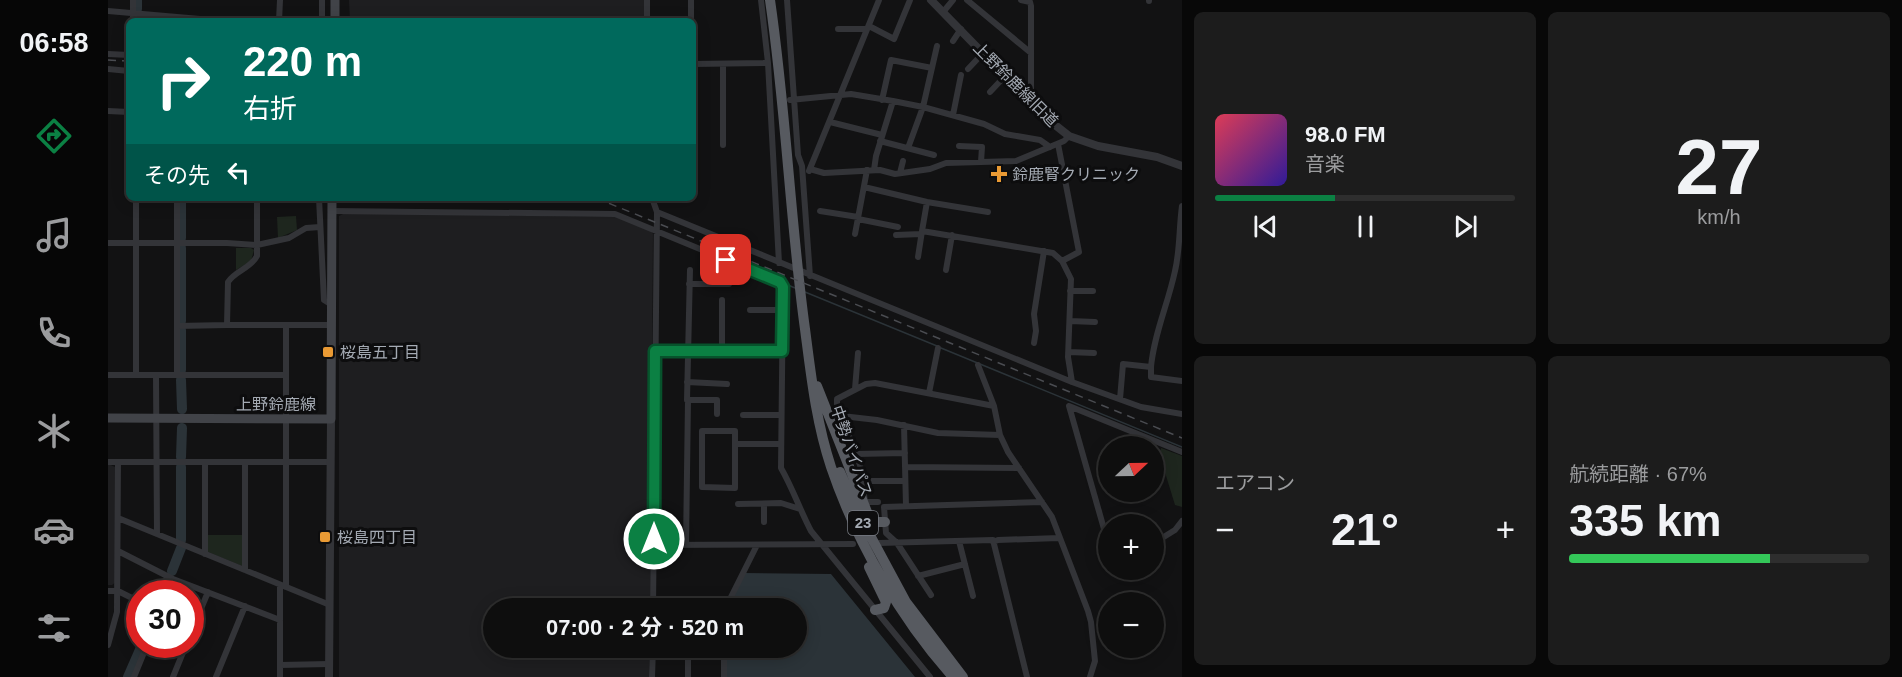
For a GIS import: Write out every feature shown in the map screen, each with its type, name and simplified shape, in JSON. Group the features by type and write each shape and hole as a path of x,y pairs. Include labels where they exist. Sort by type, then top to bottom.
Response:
{"highway":[{"name":"中勢バイパス","path":"770,0 797,264 819,425 848,510 877,568 911,625 963,677"},
{"name":"中勢バイパス","path":"807,347 824,423 856,511 906,602 953,677"},
{"path":"814,377 869,517 876,522 885,522"},
{"path":"835,477 852,535 886,602 884,608 876,610"},
{"path":"940,656 949,677"},
{"path":"940,656 969,677"}],"main road":[{"path":"334,18 335,0"},
{"name":"上野鈴鹿線","path":"108,418 331,419 333,201"}],"street":[{"path":"133,0 133,18"},
{"path":"279,18 280,0"},
{"path":"322,0 322,18"},
{"path":"647,0 647,18"},
{"path":"691,0 691,18"},
{"path":"760,0 772,102 779,263"},
{"path":"787,0 793,100 798,155 802,166 810,276"},
{"path":"802,176 810,169 879,0"},
{"path":"838,28 868,28 894,39 910,0"},
{"name":"上野鈴鹿線旧道","path":"931,0 1045,117 1069,136 1098,146 1157,157 1182,166"},
{"path":"944,12 953,0"},
{"path":"967,0 1031,53"},
{"path":"1021,0 1030,2 1031,6 1031,91 1028,98"},
{"path":"108,11 180,18"},
{"path":"953,41 961,29"},
{"path":"908,148 923,107 937,46"},
{"path":"968,69 984,52"},
{"path":"108,54 126,56"},
{"path":"882,100 891,60 932,68"},
{"path":"696,64 768,63"},
{"path":"723,64 723,145"},
{"path":"108,69 126,71"},
{"path":"952,115 961,75"},
{"path":"990,92 1006,75"},
{"path":"793,100 851,94 893,101 984,124 1005,134 1040,140 1050,147"},
{"path":"855,234 864,187 893,101"},
{"path":"108,111 126,112"},
{"path":"830,122 934,155"},
{"path":"810,169 824,173 870,170 895,174 930,169 946,163 1016,160 1058,144 1069,136"},
{"path":"1058,144 1079,252 1062,261"},
{"path":"958,146 982,147 981,162"},
{"path":"900,173 903,161"},
{"path":"864,187 927,202 988,212"},
{"path":"136,201 136,374"},
{"path":"177,201 177,375"},
{"path":"227,325 228,282 257,256 257,201"},
{"path":"319,201 324,300 332,305"},
{"path":"653,201 657,212 653,598"},
{"path":"918,257 927,202"},
{"path":"1182,206 1177,261 1153,348 1151,367 1151,377 1182,381"},
{"path":"332,211 615,214 780,282 783,287 781,468 794,491 811,531 930,677"},
{"path":"820,211 858,218 897,231 951,235 1053,253 1062,261 1071,279 1069,352 1072,382"},
{"path":"657,212 1072,382 1141,407 1182,414"},
{"path":"108,243 257,245 289,238 306,228 320,227"},
{"path":"946,270 951,235"},
{"path":"1034,343 1036,331 1034,314 1044,251"},
{"path":"686,545 690,270"},
{"path":"689,284 729,284"},
{"path":"1070,291 1093,291"},
{"path":"722,300 722,351"},
{"path":"750,310 783,310"},
{"path":"1070,321 1095,322"},
{"path":"177,326 332,325"},
{"path":"280,677 287,419 286,326"},
{"path":"929,393 938,348"},
{"path":"655,351 782,351"},
{"path":"1069,352 1095,353"},
{"path":"855,389 858,353"},
{"path":"1120,399 1123,364 1151,367"},
{"path":"978,365 994,406 1000,435 1008,452 1052,517 1091,622 1095,661 1090,677"},
{"path":"108,375 286,375"},
{"path":"156,375 156,534"},
{"path":"687,382 727,384"},
{"path":"878,502 865,502 856,454 837,399 866,384 875,383 994,406"},
{"path":"688,400 717,400 717,414"},
{"path":"1100,514 1069,406 1182,452"},
{"path":"743,415 781,415"},
{"path":"842,416 877,420 938,433 1000,435"},
{"path":"329,677 331,419"},
{"path":"904,425 906,506"},
{"path":"702,431 735,431 735,444 735,488 702,487 702,431"},
{"path":"735,444 781,444"},
{"path":"856,454 905,453"},
{"path":"108,462 331,462"},
{"path":"108,645 117,612 118,462"},
{"path":"205,462 205,554"},
{"path":"245,462 245,570"},
{"path":"905,467 1019,468"},
{"path":"862,481 905,480"},
{"path":"931,596 897,543 886,532 884,507 1042,502"},
{"path":"738,504 781,503 800,509"},
{"path":"764,504 764,522"},
{"path":"118,518 330,605"},
{"path":"1164,537 1175,530 1182,521"},
{"path":"879,543 993,540 993,542 1059,538"},
{"path":"959,541 973,596"},
{"path":"993,542 1027,677"},
{"path":"730,598 757,544"},
{"path":"654,545 853,544"},
{"path":"118,550 173,579 280,620"},
{"path":"918,576 964,564"},
{"path":"108,591 118,591 126,595"},
{"path":"204,602 208,592"},
{"path":"216,677 245,606"},
{"path":"134,677 142,658"},
{"path":"173,677 181,658"},
{"path":"652,677 653,658"},
{"path":"688,658 688,677"},
{"path":"724,658 724,677"},
{"path":"280,665 329,664"}],"shaded area":[{"path":"349,0 645,0 644,18 350,18"},
{"path":"345,213 617,217 651,231 653,234 650,598 483,598 483,658 650,658 649,677 339,677 339,216"},
{"path":"296,216 297,230 278,238 277,217"},
{"path":"236,248 254,250 251,261 236,270"},
{"path":"1164,449 1182,456 1182,507 1175,505 1164,469"},
{"path":"108,464 115,467 116,582 112,585 108,585"},
{"path":"207,535 242,535 242,566 208,552"},
{"path":"744,573 831,574 915,677 727,677 727,658 807,658 807,598 733,598"}],"waterway":[{"path":"137,0 137,9"},
{"path":"181,201 181,238"},
{"path":"181,248 181,321"},
{"path":"788,285 795,288"},
{"path":"805,292 937,346"},
{"path":"181,330 181,370"},
{"path":"941,348 1182,447"},
{"path":"181,380 182,409"},
{"path":"181,457 182,428"},
{"path":"181,467 181,540"},
{"path":"172,571 181,548"},
{"path":"128,677 136,658"}],"railway":[{"path":"108,60 126,61"},
{"path":"603,201 1182,438"}],"place":[{"name":"鈴鹿腎クリニック","path":"999,174"},
{"name":"桜島五丁目","path":"328,352"},
{"name":"桜島四丁目","path":"325,537"}],"route":[{"path":"654,539 655,351 782,351 783,287 780,282 726,260"}]}
